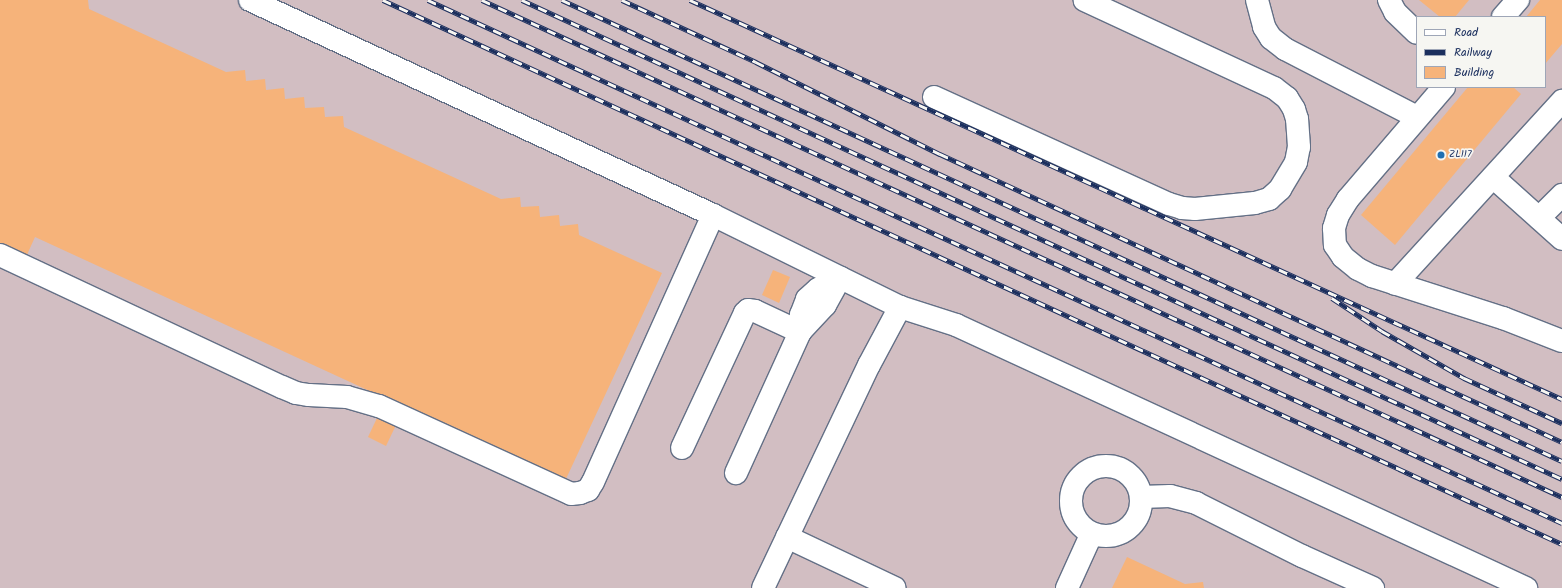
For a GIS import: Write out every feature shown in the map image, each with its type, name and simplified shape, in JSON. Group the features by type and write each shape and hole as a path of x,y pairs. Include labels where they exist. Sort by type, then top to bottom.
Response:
{"lane":[{"path":"250,0 713,215 900,307 956,326 1526,588"},
{"path":"934,97 1169,204 1182,208 1195,209 1255,203 1269,199 1280,189 1296,162 1299,147 1297,119 1294,108 1287,98 1274,88 1084,0"},
{"path":"1257,0 1264,27 1271,38 1285,49 1417,116"},
{"path":"1389,0 1395,12 1416,32"},
{"path":"1504,16 1518,0"},
{"path":"1443,88 1417,116 1348,199 1338,215 1334,228 1335,245 1343,257 1358,269 1395,284 1503,318 1562,341"},
{"path":"1395,284 1562,101"},
{"path":"1493,177 1562,239"},
{"path":"1539,218 1562,195"},
{"path":"0,256 282,388 296,393 347,397 374,404 571,494 588,490 593,482 713,215"},
{"path":"736,473 800,332 825,305 840,278"},
{"path":"763,588 869,365 900,307"},
{"path":"682,448 745,313 748,310 755,311 800,332"},
{"path":"1112,466 1126,472 1134,480 1142,497 1138,517 1124,531 1111,536 1092,533 1079,523 1075,517 1071,502 1074,487 1083,474 1096,467 1112,466"},
{"path":"1142,497 1170,496 1196,503 1302,556 1373,588"},
{"path":"1067,588 1092,533"},
{"path":"787,537 895,588"}],"shaded area":[{"path":"0,0 1562,0 1562,588 0,588"}],"building":[{"path":"0,0 88,0 89,9 226,72 245,70 246,81 265,79 266,90 284,88 285,99 304,97 305,108 324,107 325,117 343,116 344,127 501,199 520,197 521,207 539,206 540,217 559,215 560,226 578,224 579,235 662,273 565,481 35,237 26,257 0,245"},
{"path":"1419,0 1469,0 1456,16 1439,16"},
{"path":"1540,0 1562,0 1562,44 1546,63 1546,16 1527,16"},
{"name":"ZL117","path":"1467,88 1514,88 1521,94 1395,245 1361,215"},
{"path":"773,270 790,277 779,303 762,295"},
{"path":"378,416 396,425 386,446 368,437"},
{"path":"1127,557 1185,584 1203,582 1204,588 1112,588"}],"railway":[{"path":"383,0 1562,544"},
{"path":"428,0 1562,523"},
{"path":"482,0 1562,497"},
{"path":"522,0 1562,479"},
{"path":"562,0 1562,461"},
{"path":"622,0 756,62 940,154 1562,442"},
{"path":"690,0 1562,399"},
{"path":"1332,298 1382,331 1464,378 1562,423"}],"place":[{"name":"ZL117","path":"1441,155"}]}
